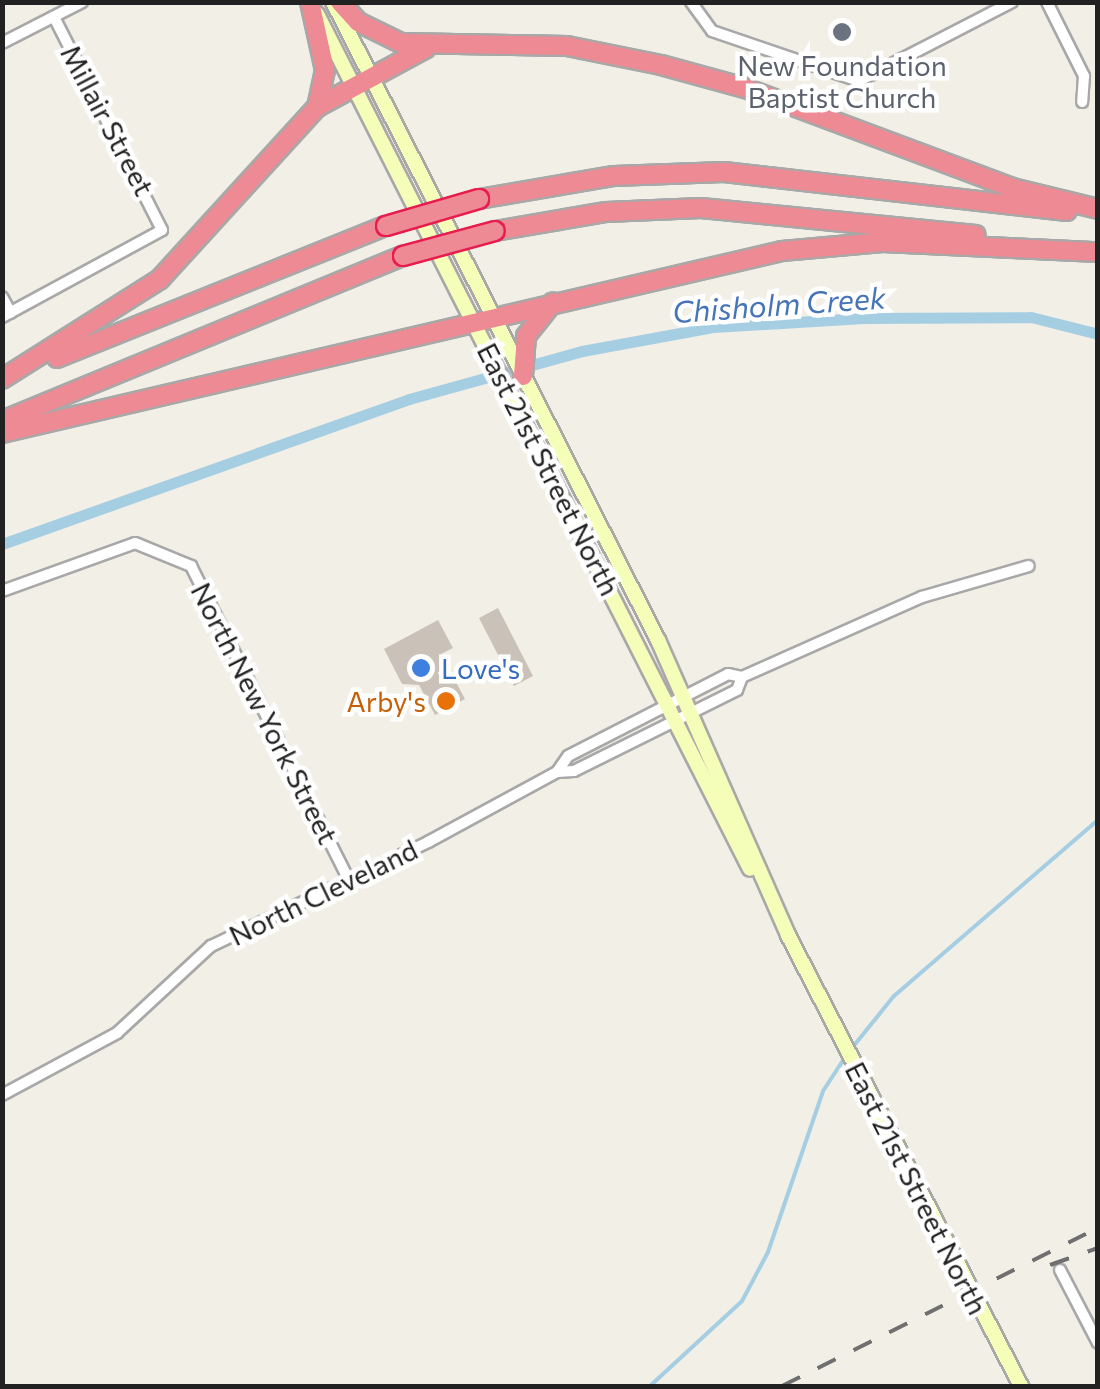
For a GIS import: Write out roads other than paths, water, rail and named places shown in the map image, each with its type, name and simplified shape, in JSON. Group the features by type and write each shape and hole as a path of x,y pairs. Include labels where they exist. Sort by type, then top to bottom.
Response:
{"highway":[{"path":"310,2 325,70 317,107"},
{"path":"337,2 382,36 437,44 567,46 661,65 744,88 1012,188 1098,212"},
{"path":"2,381 160,279 317,107 361,79 437,44"},
{"path":"2,381 386,226 479,199 614,176 724,172 1098,212"},
{"path":"2,421 403,256 495,231 606,212 769,210 1098,252"},
{"path":"2,432 492,313 782,250 883,242 1098,252"},
{"path":"528,385 526,336 557,298"}],"main road":[{"name":"East 21st Street North","path":"310,2 361,79 492,313 684,697 788,935"},
{"name":"East 21st Street North","path":"337,2 361,79 472,319 1021,1386"}],"street":[{"path":"2,43 82,2"},
{"path":"691,2 700,18 748,46 859,81 1012,2"},
{"path":"1047,2 1084,76 1082,102"},
{"name":"Millair Street","path":"7,315 158,238 161,224 54,17"},
{"path":"2,296 7,315"},
{"name":"North New York Street","path":"2,591 134,543 191,566 349,880"},
{"name":"North Cleveland","path":"556,772 568,756 728,674 742,677 890,609 1030,566"},
{"name":"North Cleveland","path":"2,1095 117,1034 211,946 349,880 556,772 574,771 737,690 742,677"},
{"path":"1060,1270 1098,1344"}],"waterway":[{"name":"Chisholm Creek","path":"2,544 409,399 582,351 713,327 864,318 1031,317 1098,334"},
{"path":"852,1048 894,996 1098,820"},
{"path":"650,1386 742,1301 768,1252 823,1091 846,1056"}],"railway":[{"path":"782,1386 1098,1228"},
{"path":"1050,1265 1098,1248"}],"place":[{"name":"New Foundation Baptist Church","path":"842,32"},
{"name":"Love's","path":"421,668"},
{"name":"Arby's","path":"446,701"}]}
